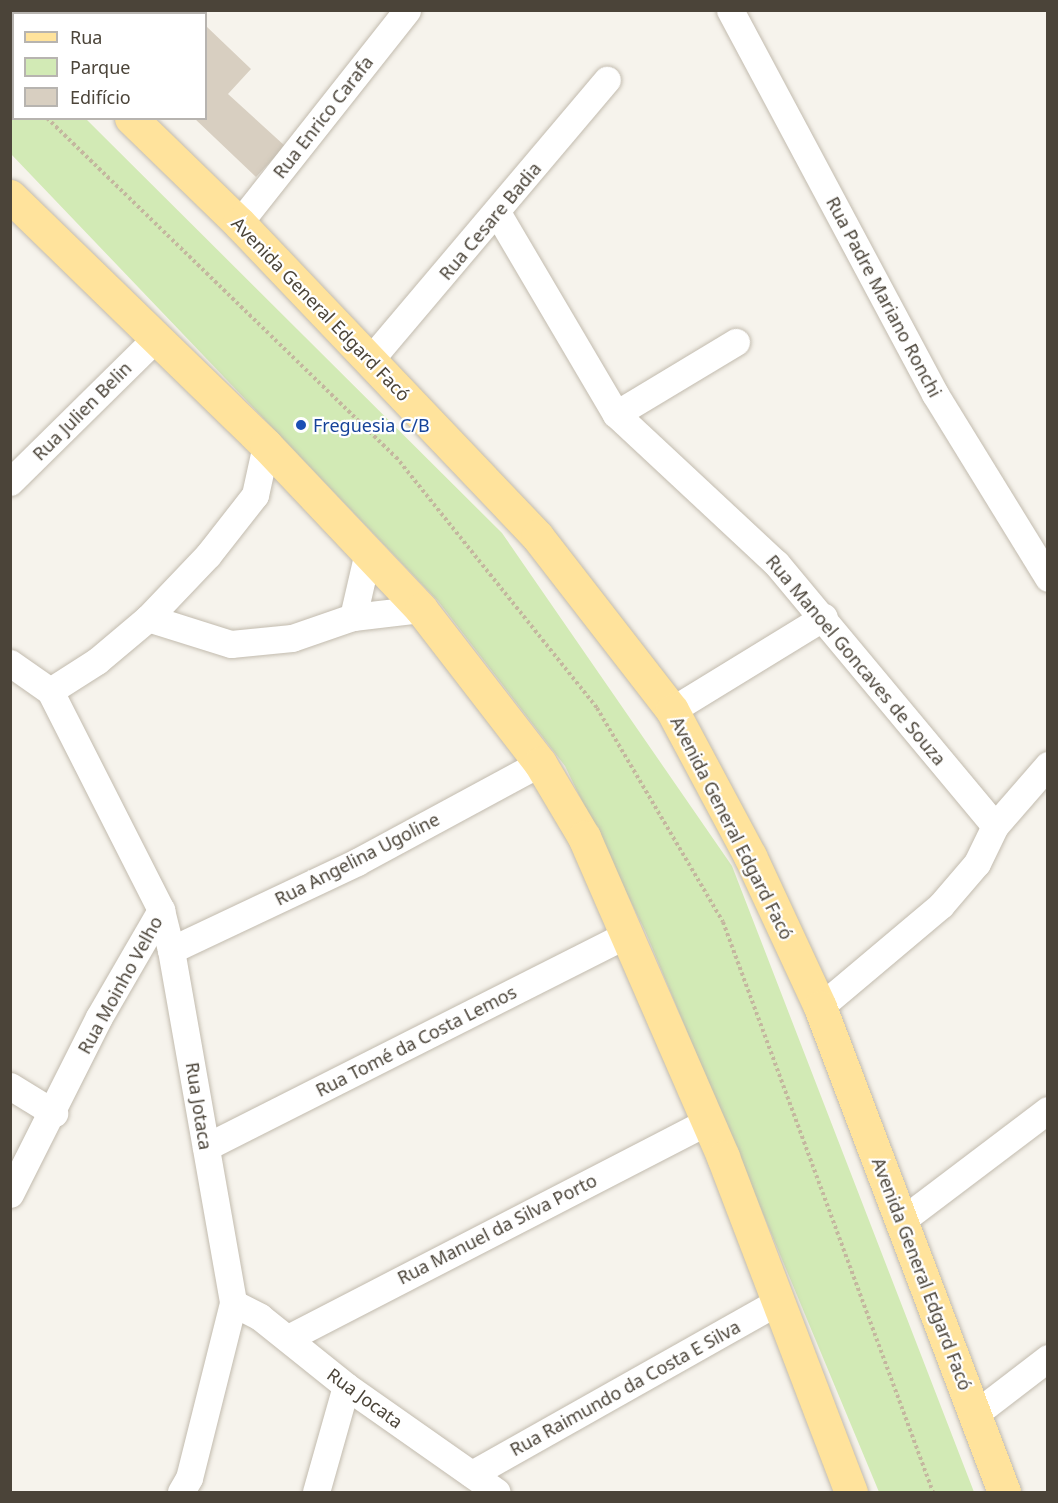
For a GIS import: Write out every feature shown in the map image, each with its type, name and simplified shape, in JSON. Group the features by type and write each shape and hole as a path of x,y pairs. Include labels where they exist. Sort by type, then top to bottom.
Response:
{"main road":[{"name":"Avenida General Edgard Facó","path":"133,120 239,223 537,536 672,710 750,856 820,1007 1004,1492"},
{"path":"10,196 154,340 266,445 368,552 421,609 540,764 584,837 707,1122 852,1492"}],"street":[{"name":"Rua Enrico Carafa","path":"239,223 407,10"},
{"name":"Rua Padre Mariano Ronchi","path":"730,10 935,394 1047,578"},
{"name":"Rua Cesare Badia","path":"370,360 498,214 607,80"},
{"name":"Rua Manoel Goncaves de Souza","path":"498,214 616,414 776,563 824,617 995,826"},
{"name":"Rua Julien Belin","path":"10,482 154,340"},
{"path":"616,414 736,342"},
{"path":"50,691 97,661 148,618 208,555 255,495 266,445"},
{"path":"255,495 300,481"},
{"path":"353,617 368,552"},
{"path":"148,618 231,644 292,638 353,617 421,609"},
{"path":"672,710 824,617"},
{"name":"Rua Moinho Velho","path":"10,663 50,691 161,910 105,1007 54,1113 10,1194"},
{"name":"Rua Angelina Ugoline","path":"171,950 357,862 540,764"},
{"path":"820,1007 941,905 977,863 995,826 1047,765"},
{"name":"Rua Jotaca","path":"161,910 171,950 233,1303"},
{"name":"Rua Tomé da Costa Lemos","path":"206,1147 626,935"},
{"path":"10,1086 54,1113"},
{"path":"901,1221 1047,1110"},
{"name":"Rua Manuel da Silva Porto","path":"288,1338 707,1122"},
{"name":"Rua Raimundo da Costa E Silva","path":"472,1474 777,1302"},
{"path":"181,1492 189,1478 233,1303"},
{"name":"Rua Jocata","path":"233,1303 288,1338 345,1386 497,1492"},
{"path":"975,1414 1047,1358"},
{"path":"316,1492 345,1386"}],"green space":[{"path":"10,44 12,120 87,120 502,533 732,866 974,1492 879,1492 646,933 565,766 438,601 11,154"}],"building":[{"path":"207,27 251,69 228,94 285,146 256,177 196,120 207,120"}],"place":[{"name":"Freguesia C/B","path":"301,425"}]}
